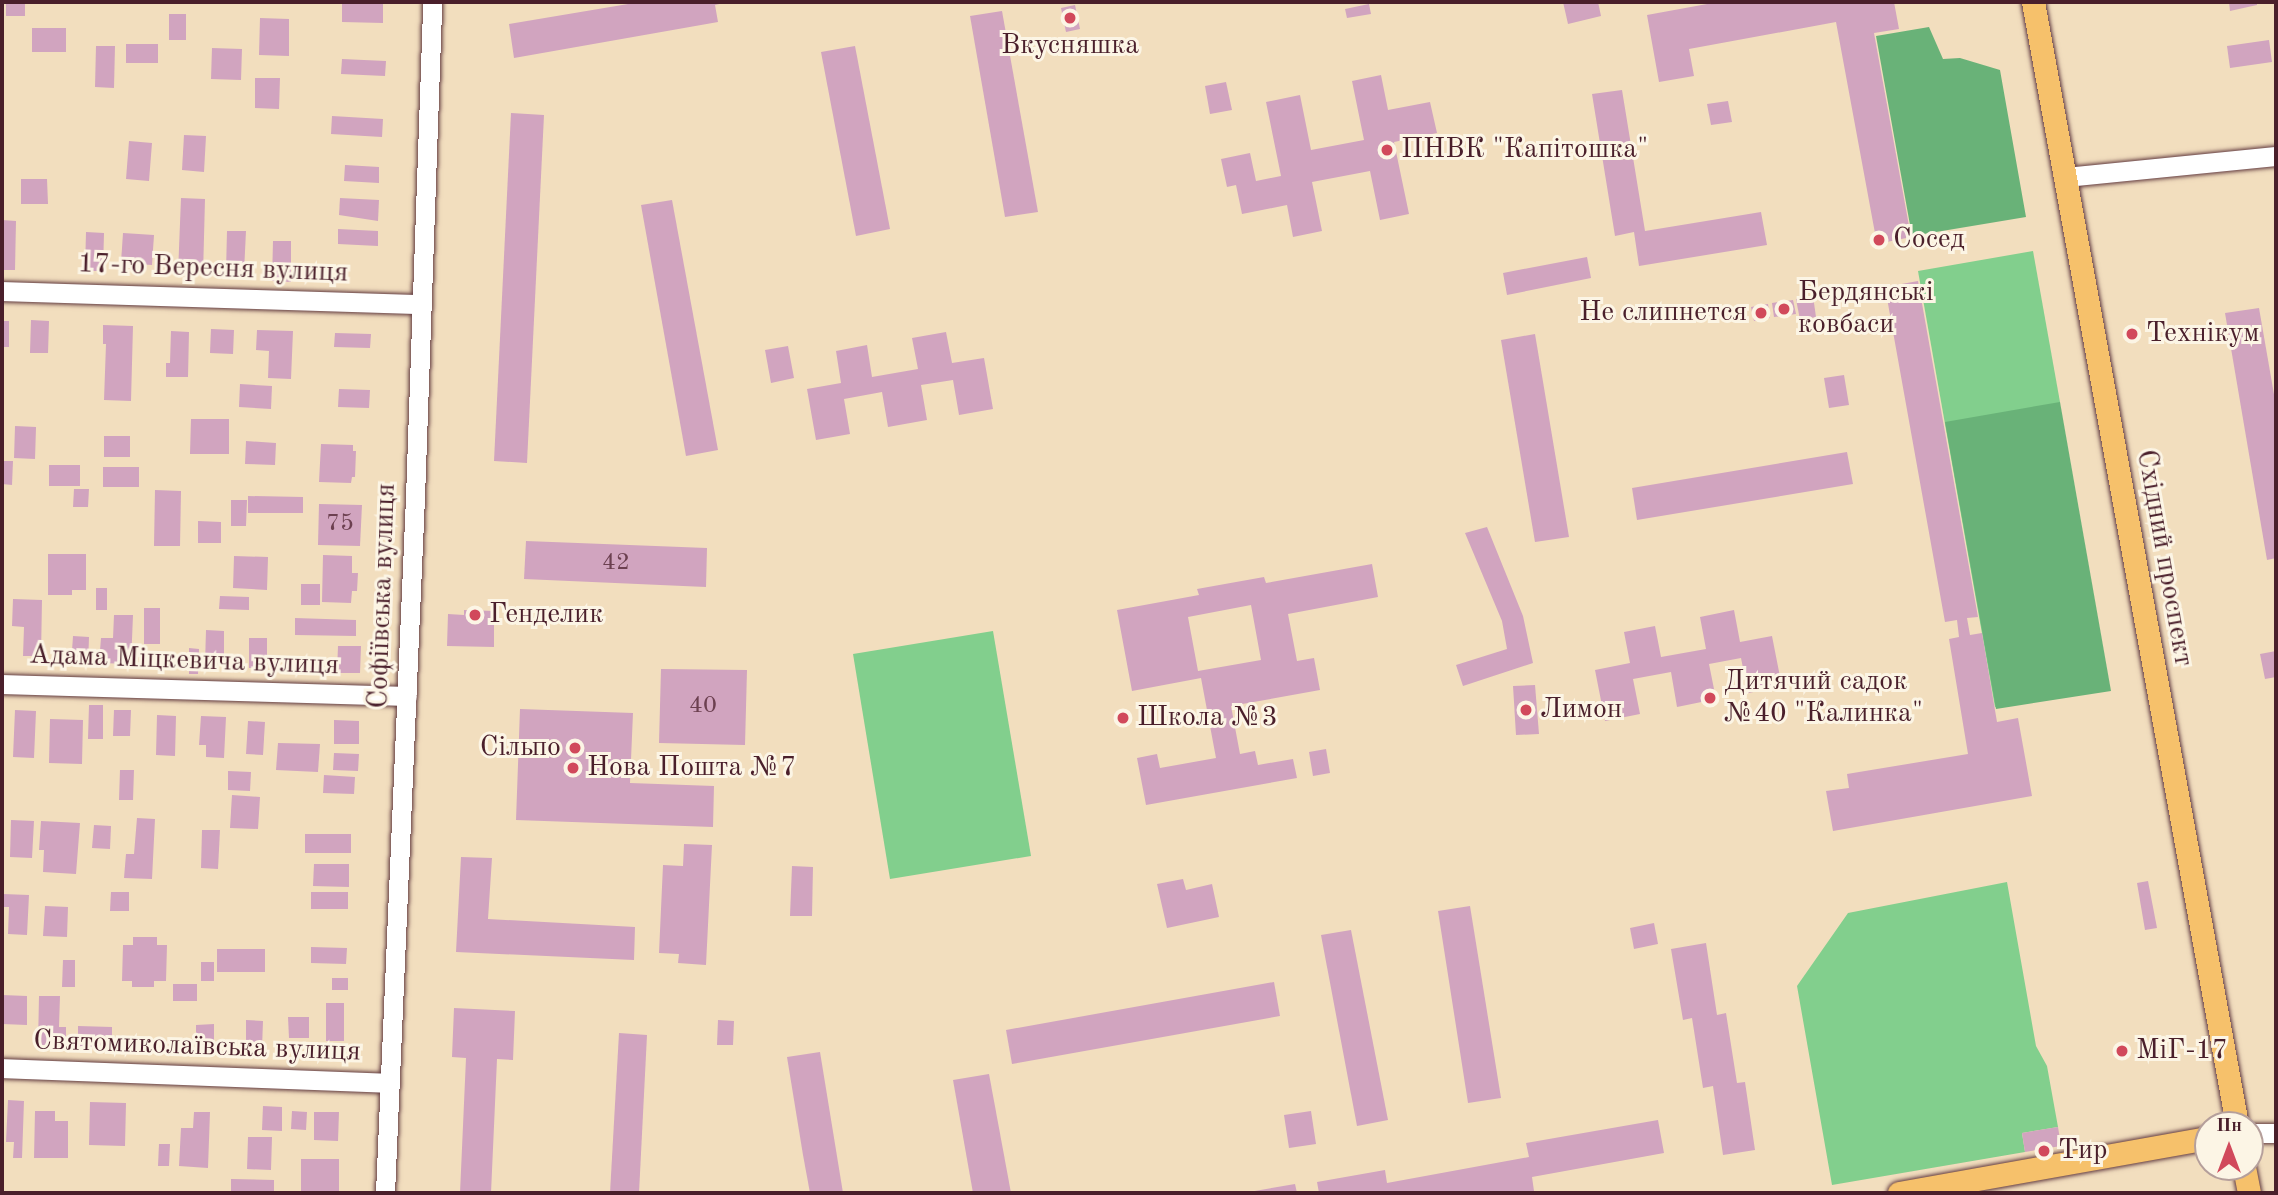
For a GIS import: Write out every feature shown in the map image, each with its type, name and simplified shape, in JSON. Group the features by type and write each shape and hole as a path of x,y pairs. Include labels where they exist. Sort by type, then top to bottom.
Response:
{"main road":[{"name":"Східний проспект","path":"2034,2 2234,1111"},
{"path":"1899,1193 2194,1140"}],"street":[{"name":"Софіївська вулиця","path":"385,1193 407,696 432,2"},
{"path":"2065,177 2276,156"},
{"name":"17-го Вересня вулиця","path":"2,291 422,304"},
{"name":"Адама Міцкевича вулиця","path":"2,684 407,696"},
{"name":"Святомиколаївська вулиця","path":"2,1068 390,1083"}],"green space":[{"path":"1929,27 1943,59 1960,58 2000,70 2026,217 1912,236 1876,36"},
{"path":"2033,251 2060,402 2034,700 1995,707 1918,271"},
{"path":"2060,402 2111,691 1996,709 1945,422"},
{"path":"993,631 1031,856 890,879 853,654"},
{"path":"2007,882 2036,1046 2047,1066 2058,1127 2022,1133 2025,1152 1832,1185 1797,986 1848,913"}],"building":[{"path":"6,2 25,2 25,16 6,16"},
{"path":"640,2 724,3 715,5 718,22 514,58 509,24"},
{"path":"1563,2 1598,2 1601,16 1568,24"},
{"path":"1718,2 1894,2 1899,29 1874,33 1911,237 1877,244 1836,22 1689,49 1694,76 1659,82 1647,15"},
{"path":"2229,2 2257,2 2257,5 2230,11"},
{"path":"342,4 383,4 383,23 342,22"},
{"path":"1369,4 1371,14 1347,18 1345,9"},
{"name":"Вкусняшка","path":"1075,5 1080,29 1066,32 1061,8"},
{"path":"1002,11 1038,212 1005,217 970,16"},
{"path":"169,14 186,14 186,40 169,40"},
{"path":"260,18 289,19 289,56 259,55"},
{"path":"32,28 66,28 66,52 32,52"},
{"path":"2269,40 2272,62 2230,68 2227,46"},
{"path":"126,44 158,44 158,63 126,63"},
{"path":"96,46 115,46 114,88 95,87"},
{"path":"855,46 890,229 856,236 821,52"},
{"path":"212,48 242,49 241,80 211,79"},
{"path":"342,59 386,61 385,76 341,74"},
{"path":"1381,75 1388,110 1430,102 1437,133 1394,142 1409,214 1380,220 1370,171 1312,182 1322,231 1293,237 1287,205 1242,214 1236,185 1227,187 1221,159 1250,153 1256,181 1281,176 1266,102 1300,95 1311,150 1364,140 1352,81"},
{"path":"255,78 280,78 279,109 255,108"},
{"path":"1226,82 1232,110 1210,114 1205,86"},
{"path":"1622,90 1645,231 1761,212 1767,245 1639,266 1634,232 1615,236 1592,94"},
{"path":"1728,101 1732,122 1711,125 1707,104"},
{"path":"511,113 544,115 527,463 494,461"},
{"path":"332,116 383,119 382,137 331,134"},
{"path":"184,135 206,136 204,172 182,170"},
{"path":"129,141 152,143 149,181 126,179"},
{"path":"345,165 379,167 379,183 344,181"},
{"path":"21,179 47,179 48,204 21,204"},
{"path":"181,198 205,199 203,275 178,274"},
{"path":"340,198 379,200 378,221 339,215"},
{"path":"672,200 718,450 686,456 641,205"},
{"path":"2,220 16,221 15,270 2,270"},
{"path":"338,229 378,231 378,246 338,244"},
{"path":"227,231 246,231 244,272 226,272"},
{"path":"86,232 104,233 103,271 85,271"},
{"path":"123,233 154,235 152,265 121,263"},
{"path":"273,241 291,241 291,282 272,281"},
{"path":"1587,257 1591,278 1507,295 1503,273"},
{"path":"1918,281 1978,617 1967,618 1970,635 1982,633 1997,722 2018,718 2032,796 1833,831 1826,791 1849,788 1847,774 1968,754 1949,639 1959,637 1957,620 1945,622 1885,287"},
{"path":"1813,296 1816,317 1800,320 1796,299"},
{"name":"Бердянські ковбаси","path":"1793,300 1796,314 1774,317 1772,303"},
{"name":"Не слипнется","path":"1768,304 1770,318 1754,321 1751,307"},
{"path":"2259,308 2276,406 2276,558 2267,560 2225,313"},
{"path":"31,320 49,321 48,353 30,353"},
{"path":"2,321 9,321 9,347 2,347"},
{"path":"103,325 133,326 131,401 104,400 106,344 103,344"},
{"path":"211,329 234,330 233,354 210,353"},
{"path":"257,330 293,331 291,379 268,378 269,351 256,350"},
{"path":"171,331 189,332 188,377 166,377 166,363 170,363"},
{"path":"946,332 952,363 984,358 993,409 959,415 953,380 921,385 927,420 888,427 882,392 844,399 850,434 816,440 807,389 841,383 836,351 867,345 872,377 918,369 912,338"},
{"path":"335,333 371,334 370,348 334,347"},
{"path":"1535,334 1569,537 1535,542 1501,340"},
{"path":"788,346 794,378 771,383 765,350"},
{"path":"1844,375 1849,405 1829,408 1824,378"},
{"path":"240,384 272,386 271,409 239,407"},
{"path":"339,389 370,390 369,408 338,407"},
{"path":"191,419 229,419 229,454 190,454"},
{"path":"15,426 36,427 35,459 14,458"},
{"path":"104,436 130,436 130,457 104,457"},
{"path":"246,441 276,443 275,465 245,464"},
{"path":"321,444 353,445 353,451 356,451 355,477 352,477 351,483 319,482"},
{"path":"1847,452 1853,484 1637,520 1632,488"},
{"path":"2,461 13,461 12,485 2,484"},
{"path":"49,465 80,465 80,486 49,486"},
{"path":"103,467 139,467 139,487 103,487"},
{"path":"74,489 89,489 88,507 73,507"},
{"path":"155,490 181,491 180,546 154,546"},
{"path":"248,496 303,497 303,513 248,513"},
{"path":"231,500 247,500 246,526 231,526"},
{"path":"319,504 362,505 360,546 318,545"},
{"path":"198,521 221,522 221,543 198,543"},
{"path":"1487,527 1523,616 1533,663 1463,686 1456,665 1507,649 1502,621 1465,533"},
{"path":"526,541 707,548 706,587 524,579"},
{"path":"48,554 86,554 86,590 72,590 72,595 48,595"},
{"path":"323,555 352,556 352,573 358,573 357,591 352,591 351,603 322,602"},
{"path":"234,556 268,557 267,590 233,588"},
{"path":"1372,564 1378,597 1288,614 1297,661 1314,658 1320,690 1231,706 1240,754 1255,751 1258,765 1293,759 1297,778 1146,805 1137,758 1157,754 1160,768 1216,758 1201,678 1132,691 1117,610 1199,595 1197,589 1264,577 1266,583","holes":["1251,605 1261,660 1198,671 1188,617"]},
{"path":"301,584 320,584 320,605 301,605"},
{"path":"96,588 107,588 107,610 96,610"},
{"path":"220,596 249,597 249,610 219,609"},
{"path":"13,599 42,600 41,656 23,656 24,627 12,626"},
{"path":"144,608 160,608 160,644 144,644"},
{"path":"464,610 494,611 494,647 447,646 448,614 464,615"},
{"path":"1734,610 1740,642 1772,636 1782,687 1748,693 1741,658 1709,664 1716,699 1677,707 1671,672 1633,679 1640,714 1605,721 1595,670 1630,663 1624,632 1655,626 1661,657 1706,649 1700,617"},
{"path":"114,615 133,615 131,664 99,663 101,638 113,638"},
{"path":"295,618 356,620 356,636 295,635"},
{"path":"206,630 224,631 224,664 205,664"},
{"path":"73,636 89,637 88,666 71,666"},
{"path":"249,638 267,638 267,668 249,668"},
{"path":"338,646 361,646 360,673 337,673"},
{"path":"189,648 199,649 198,674 189,674"},
{"path":"2276,651 2276,677 2265,679 2260,654"},
{"path":"661,669 747,670 745,745 659,743"},
{"name":"Лимон","path":"1535,685 1539,734 1516,735 1513,686"},
{"path":"89,705 103,705 103,739 88,739"},
{"name":"Сільпо","path":"520,709 633,713 630,783 714,786 713,827 516,820"},
{"path":"15,710 36,711 34,758 13,757"},
{"path":"114,710 131,710 130,736 113,736"},
{"path":"157,715 176,716 175,756 156,755"},
{"path":"201,716 226,717 224,758 206,757 206,745 199,745"},
{"path":"50,719 83,720 82,764 49,763"},
{"path":"334,720 359,721 359,744 334,744"},
{"path":"248,721 265,722 263,755 246,754"},
{"path":"278,743 320,744 318,772 276,770"},
{"path":"1326,749 1330,773 1313,776 1309,752"},
{"path":"334,753 359,754 358,771 333,770"},
{"path":"120,770 134,770 133,800 119,800"},
{"path":"228,771 251,772 250,791 228,790"},
{"path":"324,775 355,777 354,794 323,793"},
{"path":"232,795 260,797 258,829 230,828"},
{"path":"137,818 155,819 152,879 124,878 126,854 134,854"},
{"path":"11,820 34,821 32,858 10,857"},
{"path":"41,821 80,823 76,874 43,872 44,850 39,850"},
{"path":"94,825 111,826 110,849 92,848"},
{"path":"202,830 220,830 218,869 201,868"},
{"path":"305,834 351,834 351,853 305,853"},
{"path":"684,844 712,845 706,965 678,963 679,954 659,953 663,865 683,866"},
{"path":"461,857 492,858 488,919 635,927 634,960 456,952"},
{"path":"314,864 349,864 349,887 313,886"},
{"path":"792,866 813,867 812,916 790,916"},
{"path":"1183,879 1186,890 1212,884 1219,917 1167,928 1157,884"},
{"path":"2148,881 2157,928 2145,930 2137,883"},
{"path":"111,892 129,892 129,911 110,911"},
{"path":"311,892 348,892 348,909 311,909"},
{"path":"3,894 29,895 27,935 8,934 9,907 2,907"},
{"path":"45,906 68,907 67,937 43,936"},
{"path":"1470,906 1501,1098 1468,1103 1438,911"},
{"path":"1654,923 1658,944 1634,949 1630,928"},
{"path":"1351,930 1388,1120 1357,1126 1321,935"},
{"path":"133,937 157,937 157,945 167,945 166,981 154,981 154,987 132,987 132,981 122,981 123,945 133,945"},
{"path":"1706,943 1717,1015 1726,1013 1737,1083 1745,1082 1755,1150 1723,1155 1713,1086 1703,1088 1692,1018 1683,1020 1671,949"},
{"path":"311,947 347,948 346,964 311,963"},
{"path":"217,949 265,949 265,972 217,972"},
{"path":"63,960 75,960 75,987 62,987"},
{"path":"201,962 214,962 214,981 201,981"},
{"path":"332,978 348,978 348,990 332,990"},
{"path":"1274,982 1280,1016 1012,1064 1006,1030"},
{"path":"173,984 197,984 197,1001 173,1001"},
{"path":"2,995 27,996 27,1025 2,1024"},
{"path":"39,996 60,996 59,1027 66,1027 66,1045 38,1045"},
{"path":"326,1003 344,1003 344,1041 326,1041"},
{"path":"454,1008 515,1011 513,1060 497,1059 491,1193 460,1193 466,1058 452,1057"},
{"path":"288,1017 309,1017 309,1038 289,1038"},
{"path":"246,1020 263,1021 262,1048 246,1048"},
{"path":"718,1020 734,1021 733,1045 717,1045"},
{"path":"214,1024 214,1051 196,1052 196,1025"},
{"path":"78,1026 112,1027 112,1047 78,1047"},
{"path":"619,1033 647,1035 639,1193 610,1193"},
{"path":"820,1052 843,1193 810,1193 787,1057"},
{"path":"989,1074 1011,1193 973,1193 953,1080"},
{"path":"8,1100 24,1101 22,1158 13,1158 14,1142 6,1142"},
{"path":"90,1102 126,1103 125,1146 89,1145"},
{"path":"263,1106 282,1107 282,1131 262,1130"},
{"path":"35,1111 55,1111 55,1121 68,1121 68,1158 34,1158"},
{"path":"292,1111 307,1112 306,1130 291,1129"},
{"path":"1311,1111 1316,1144 1289,1148 1284,1115"},
{"path":"194,1112 210,1112 208,1168 179,1166 181,1128 193,1128"},
{"path":"314,1112 339,1112 338,1141 314,1140"},
{"path":"1658,1120 1664,1153 1532,1177 1534,1191 1319,1193 1317,1182 1385,1170 1387,1183 1529,1157 1526,1143"},
{"path":"2058,1127 2061,1146 2025,1152 2022,1133"},
{"path":"248,1137 272,1137 271,1170 247,1169"},
{"path":"159,1144 170,1144 169,1166 158,1166"},
{"path":"301,1159 339,1159 339,1193 301,1193"},
{"path":"231,1179 274,1180 274,1193 231,1193"},
{"path":"1295,1184 1297,1193 1249,1193 1249,1192"}],"place":[{"name":"Вкусняшка","path":"1070,18"},
{"name":"ПНВК \"Капітошка\"","path":"1387,150"},
{"name":"Сосед","path":"1879,240"},
{"name":"Бердянські ковбаси","path":"1784,309"},
{"name":"Не слипнется","path":"1761,313"},
{"name":"Технікум","path":"2132,334"},
{"name":"Генделик","path":"475,615"},
{"name":"Дитячий садок №40 \"Калинка\"","path":"1710,698"},
{"name":"Лимон","path":"1526,710"},
{"name":"Школа №3","path":"1123,718"},
{"name":"Сільпо","path":"575,748"},
{"name":"Нова Пошта №7","path":"573,768"},
{"name":"МіГ-17","path":"2122,1051"},
{"name":"Тир","path":"2044,1151"}]}
